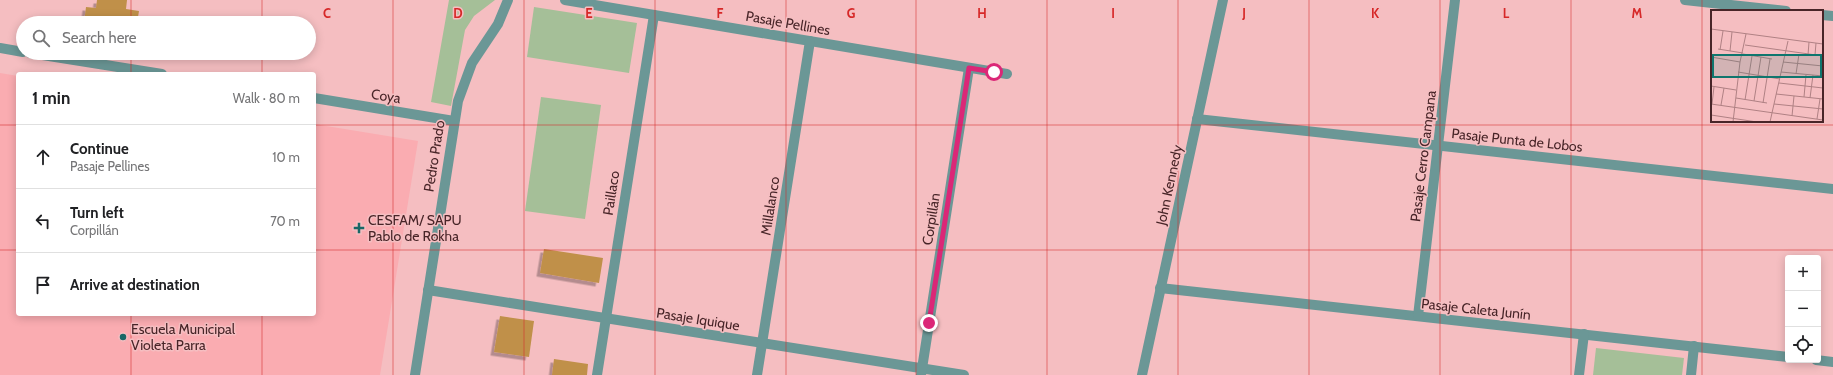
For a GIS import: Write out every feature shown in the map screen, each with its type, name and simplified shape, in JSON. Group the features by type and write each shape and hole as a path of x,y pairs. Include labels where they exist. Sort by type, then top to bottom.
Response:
{"street":[{"name":"Pedro Prado","path":"415,375 458,101 472,63 498,24 508,0"},
{"name":"Pasaje Pellines","path":"565,0 1007,74"},
{"name":"John Kennedy","path":"1142,375 1223,0"},
{"name":"Pasaje Cerro Campana","path":"1418,316 1455,0"},
{"path":"1685,0 1736,3 1780,10"},
{"name":"Paillaco","path":"597,375 654,15"},
{"path":"1823,15 1833,16"},
{"name":"Millalanco","path":"757,375 810,41"},
{"path":"0,48 16,51"},
{"path":"74,60 149,72"},
{"name":"Corpillán","path":"921,372 969,68"},
{"name":"Coya","path":"316,98 454,121"},
{"name":"Pasaje Punta de Lobos","path":"1197,119 1833,189"},
{"name":"Pasaje Caleta Junín","path":"1160,288 1785,357"},
{"name":"Pasaje Iquique","path":"428,290 762,343 921,372 964,375"},
{"path":"1579,375 1584,334"},
{"path":"1691,375 1694,346"},
{"path":"1821,361 1833,362"}],"shaded area":[{"path":"0,73 16,76 16,316 316,316 316,124 418,141 380,375 0,375"}],"green space":[{"path":"449,0 495,0 474,16 465,30 451,106 431,102"},
{"path":"534,7 637,23 629,73 527,57"},
{"path":"541,97 601,105 585,219 525,211"},
{"path":"1596,348 1684,358 1682,375 1593,375"}],"building":[{"path":"97,0 127,0 126,9 139,11 138,16 85,16 86,7 96,8"},
{"path":"544,249 603,258 599,283 540,273"},
{"path":"500,316 534,321 529,357 494,352"},
{"path":"554,359 588,364 587,375 552,375"}],"place":[{"name":"CESFAM/ SAPU Pablo de Rokha","path":"359,228"},
{"name":"Escuela Municipal Violeta Parra","path":"123,337"}],"route":[{"path":"929,323 969,68 994,72"}]}
